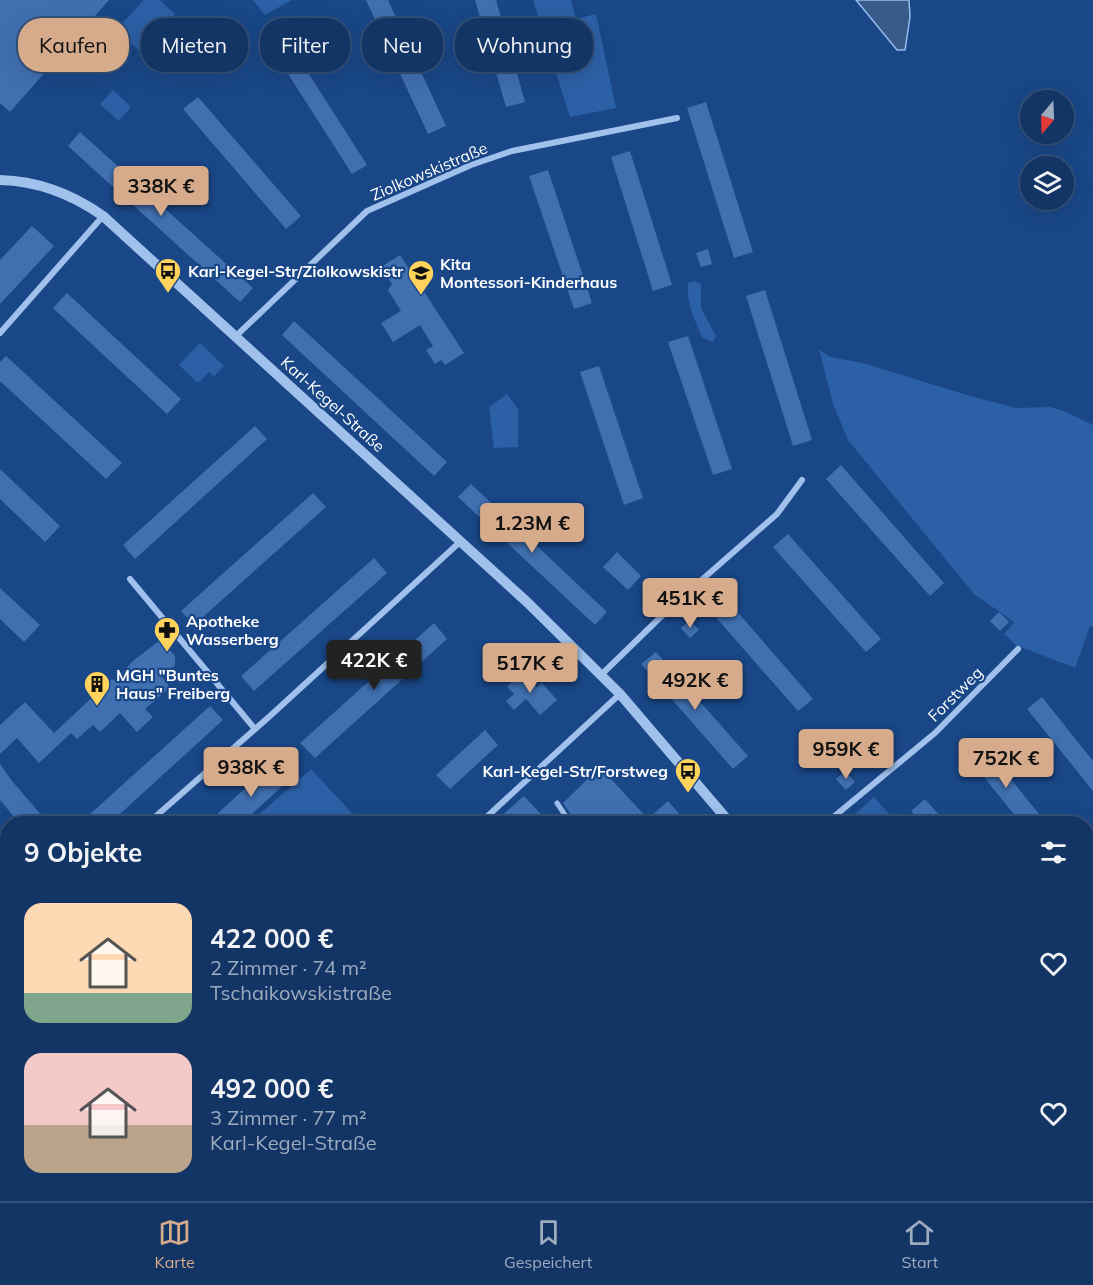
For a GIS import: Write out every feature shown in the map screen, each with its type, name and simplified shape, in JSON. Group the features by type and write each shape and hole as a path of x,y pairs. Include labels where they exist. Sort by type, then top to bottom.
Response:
{"street":[{"name":"Ziolkowskistraße","path":"236,336 367,211 471,165 512,151 677,118"},
{"name":"Karl-Kegel-Straße","path":"0,180 59,191 82,201 103,216 461,541 601,675 620,694 724,816"},
{"path":"0,333 103,216"},
{"path":"601,675 673,605 777,514 802,480"},
{"path":"156,816 461,541"},
{"path":"130,579 255,729"},
{"name":"Forstweg","path":"835,816 944,725 1018,649"},
{"path":"488,816 620,694"},
{"path":"557,803 566,816"}],"shaded area":[{"path":"144,0 160,0 175,14 171,18 141,18 141,52 129,41 127,18"},
{"path":"253,0 292,0 265,15"},
{"path":"533,0 571,0 576,18 539,18"},
{"path":"856,0 909,0 910,17 905,50 897,50"},
{"path":"596,14 616,108 570,117 556,72 593,72 593,18 580,18"},
{"path":"113,90 131,107 119,121 100,104"},
{"path":"694,281 701,284 701,308 716,336 713,342 702,337 691,310 688,283"},
{"path":"200,343 224,366 214,376 209,372 198,383 179,365"},
{"path":"819,349 830,357 863,363 1016,408 1050,407 1093,425 1093,627 1090,626 1075,668 1016,645 1004,634 1014,622 974,594 848,440 833,404"},
{"path":"507,394 518,409 518,447 494,448 489,407"},
{"path":"311,769 355,816 257,816"},
{"path":"874,797 891,816 853,816"}],"building":[{"path":"0,0 109,0 93,18 18,18 18,72 45,72 10,112 0,103"},
{"path":"366,0 388,0 396,18 374,18"},
{"path":"475,0 496,0 501,18 480,18"},
{"path":"287,72 308,72 367,165 352,174"},
{"path":"399,72 421,72 446,126 428,134"},
{"path":"496,72 516,72 525,102 506,107"},
{"path":"198,97 301,216 286,229 183,109"},
{"path":"706,102 753,252 734,258 687,108"},
{"path":"80,132 253,288 240,302 68,146"},
{"path":"630,151 672,285 653,291 611,157"},
{"path":"548,170 592,303 574,309 529,176"},
{"path":"32,226 54,246 0,304 0,260"},
{"path":"708,249 712,264 701,267 696,253"},
{"path":"400,255 464,353 445,365 441,360 435,364 426,350 433,346 420,325 393,342 381,323 401,311 388,290 392,284 381,267"},
{"path":"765,290 812,440 793,446 746,296"},
{"path":"67,293 181,399 167,414 53,308"},
{"path":"294,321 447,462 434,476 282,335"},
{"path":"688,336 732,469 713,475 668,342"},
{"path":"6,356 122,463 106,479 0,381 0,362"},
{"path":"599,366 643,498 624,505 580,372"},
{"path":"255,426 267,439 135,559 123,545"},
{"path":"841,465 944,583 930,596 826,479"},
{"path":"0,469 60,526 45,542 0,499"},
{"path":"471,484 607,612 595,625 458,497"},
{"path":"313,493 326,507 194,625 181,611"},
{"path":"788,534 881,639 866,652 773,547"},
{"path":"617,552 641,576 628,590 603,567"},
{"path":"374,558 387,573 254,691 241,676"},
{"path":"0,588 40,625 24,642 0,619"},
{"path":"721,593 813,699 798,711 706,606"},
{"path":"999,612 1009,622 1000,631 990,621"},
{"path":"690,620 699,630 690,638 681,628"},
{"path":"434,623 447,639 315,758 300,743"},
{"path":"159,641 175,656 175,665 162,677 168,684 168,689 145,709 153,717 137,732 120,713 100,732 93,725 77,739 71,733 39,763 17,738 0,754 0,725 25,702 54,733 112,679 114,681 134,660"},
{"path":"656,652 748,756 733,769 641,664"},
{"path":"524,672 537,687 542,683 557,700 540,715 526,699 514,710 506,701 514,694 507,686"},
{"path":"1042,697 1093,761 1093,791 1027,709"},
{"path":"210,706 223,720 118,816 88,816"},
{"path":"485,730 498,745 450,789 436,775"},
{"path":"985,747 1041,816 1016,816 970,760"},
{"path":"0,764 42,816 13,816 0,800"},
{"path":"272,764 288,781 250,816 215,816"},
{"path":"600,767 645,816 572,816 563,803"},
{"path":"845,771 855,782 846,790 836,779"},
{"path":"524,796 543,816 501,816"},
{"path":"925,799 940,816 915,816 911,811"},
{"path":"668,801 681,816 651,816"}],"place":[{"name":"Karl-Kegel-Str/Ziolkowskistr","path":"168,294"},
{"name":"Kita Montessori-Kinderhaus","path":"421,296"},
{"name":"Apotheke Wasserberg","path":"167,653"},
{"name":"MGH \"Buntes Haus\" Freiberg","path":"97,707"},
{"name":"Karl-Kegel-Str/Forstweg","path":"688,794"}]}
